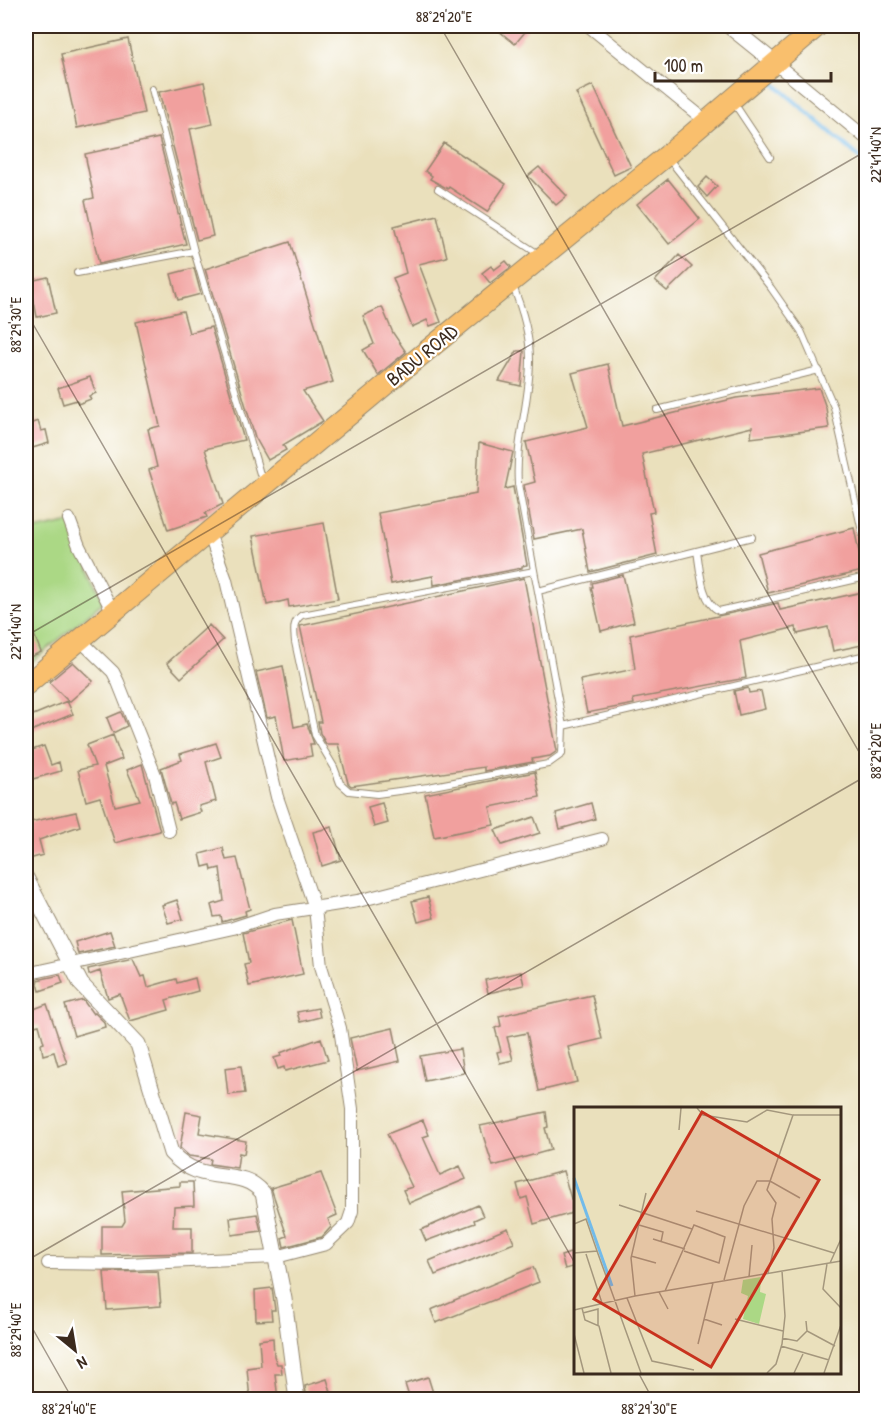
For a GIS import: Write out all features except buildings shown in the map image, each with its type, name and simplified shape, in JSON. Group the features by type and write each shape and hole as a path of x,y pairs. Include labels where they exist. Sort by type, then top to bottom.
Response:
{"main road":[{"name":"BADU ROAD","path":"26,685 397,375 512,284 666,156 818,26"}],"street":[{"path":"589,26 706,121"},
{"path":"729,26 867,138"},
{"path":"69,519 79,546 113,612"},
{"path":"48,1263 127,1264 276,1257 326,1244 348,1223 352,1211 354,1154 351,1091 340,1028 321,966 315,908 277,797 226,580 209,533"},
{"path":"80,640 113,672 118,682 155,775 169,831"},
{"path":"26,974 233,928 275,914 358,901 602,839"},
{"path":"26,878 70,965 96,1002 127,1030 138,1044 171,1153 182,1165 198,1173 235,1177 257,1186 263,1193 276,1257 297,1400"}],"lane":[{"path":"856,26 867,36"},
{"path":"153,89 194,251 264,488"},
{"path":"732,99 770,157"},
{"path":"666,156 785,307 801,331 819,370 843,440 867,549"},
{"path":"438,189 543,257"},
{"path":"77,273 194,251"},
{"path":"512,284 520,306 530,361 517,465 563,726 562,754 548,764 428,787 359,794 349,791 340,783 334,767 322,751 315,735 303,686 293,627 302,615 534,571"},
{"path":"657,410 819,370"},
{"path":"538,591 752,537"},
{"path":"697,551 707,597 713,608 718,611 867,577"},
{"path":"563,726 867,655"}],"green space":[{"path":"71,522 103,602 26,667 26,532"}],"waterway":[{"path":"770,80 866,163"}]}
